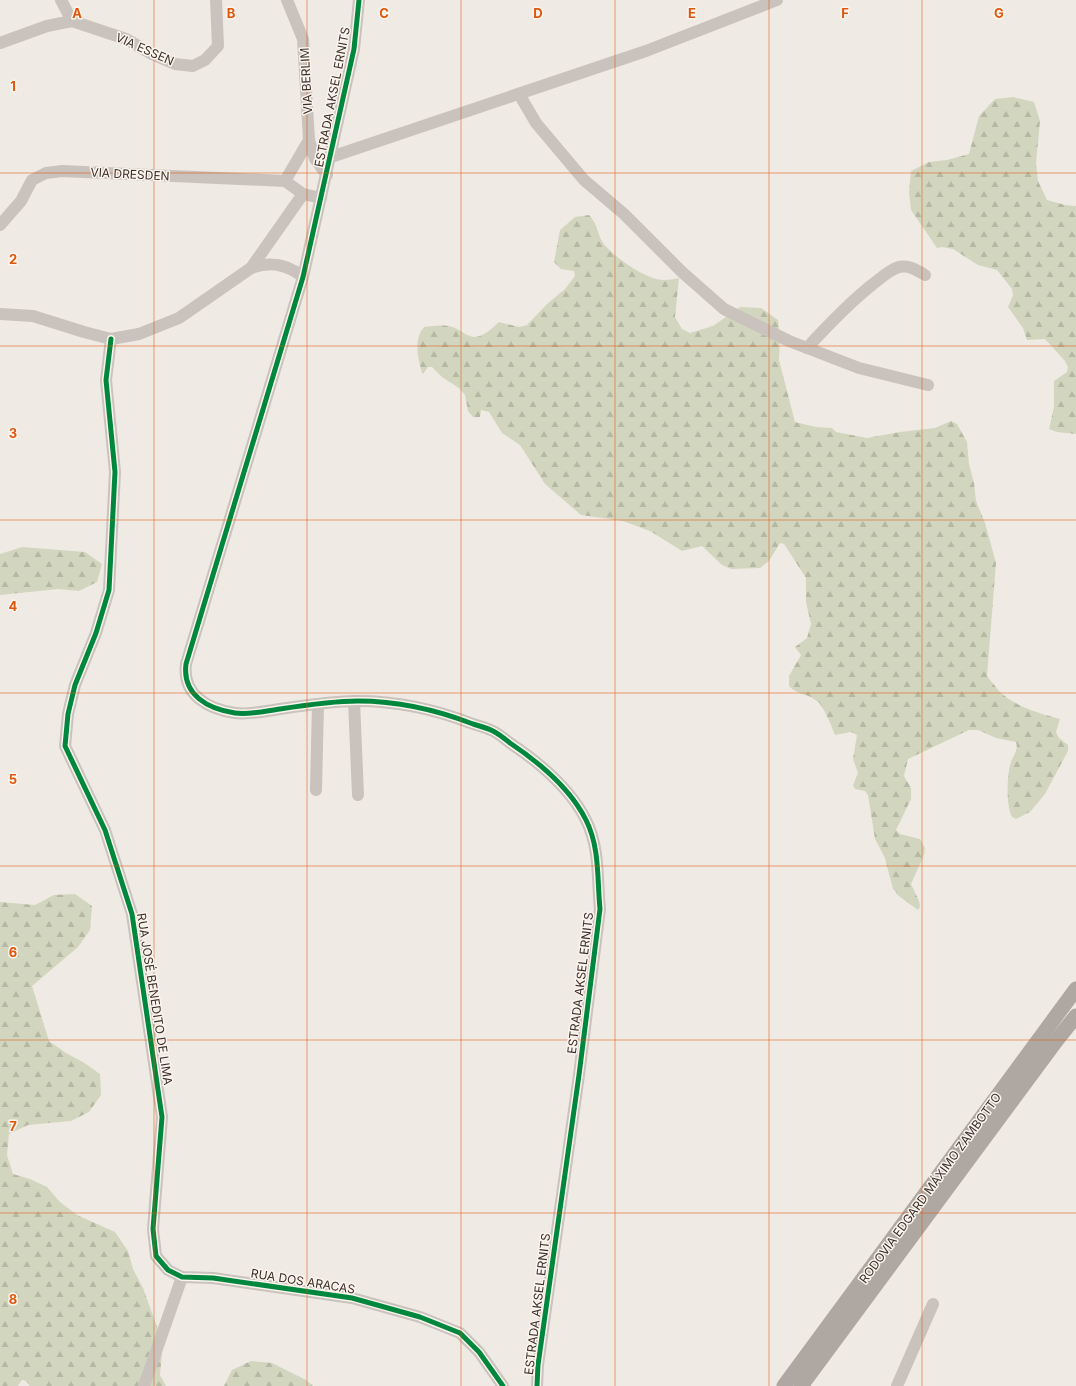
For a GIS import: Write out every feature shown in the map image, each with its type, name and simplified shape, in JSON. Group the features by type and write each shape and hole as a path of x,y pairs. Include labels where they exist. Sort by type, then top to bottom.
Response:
{"main road":[{"name":"RODOVIA EDGARD MÁXIMO ZAMBOTTO","path":"784,1386 1076,989"},
{"name":"RODOVIA EDGARD MÁXIMO ZAMBOTTO","path":"801,1386 1056,1040 1076,1016"}],"street":[{"path":"61,0 72,21"},
{"name":"VIA ESSEN","path":"0,43 47,26 72,21 126,39 152,54 175,64 193,66 205,60 218,46 216,0"},
{"name":"VIA BERLIM","path":"287,0 304,39 309,140 315,160 327,175"},
{"name":"ESTRADA AKSEL ERNITS","path":"359,0 354,49 303,278 188,658 186,675 192,691 200,700 222,710 247,714 318,704 354,701 406,704 452,715 493,731 529,755 555,779 574,800 586,821 598,862 600,909 579,1075 538,1365 537,1386"},
{"path":"331,157 646,51 777,0"},
{"path":"519,94 536,123 584,180 624,214 688,278 724,309 789,341 859,368 928,385"},
{"path":"309,140 285,181 303,194 321,198"},
{"name":"VIA DRESDEN","path":"0,225 21,201 32,180 46,173 62,171 285,181"},
{"path":"251,268 303,194"},
{"path":"0,314 33,316 111,339 139,334 179,318 251,268 260,265 279,264 292,269 303,278"},
{"path":"807,348 856,297 889,272 900,267 912,267 925,275"},
{"name":"RUA JOSÉ BENEDITO DE LIMA","path":"111,339 106,380 115,472 110,590 96,633 75,685 68,714 65,746 105,830 132,914 162,1117 153,1229 156,1256 168,1270"},
{"path":"354,701 358,795"},
{"path":"316,790 318,704"},
{"name":"RUA DOS ARACAS","path":"168,1270 182,1277 213,1278 352,1298 420,1317 460,1333 479,1352 503,1386"},
{"path":"144,1386 182,1277"},
{"path":"897,1386 933,1304"}],"green space":[{"path":"1013,97 1034,102 1040,121 1036,163 1038,181 1047,200 1065,205 1076,206 1076,434 1057,432 1049,429 1054,407 1054,381 1067,372 1068,367 1065,361 1045,339 1027,340 1023,328 1008,307 1013,295 1012,289 997,270 978,265 953,249 942,247 937,248 911,210 909,192 911,171 929,162 947,160 969,154 979,116 995,99"},
{"path":"589,215 594,222 603,243 622,261 640,272 657,279 666,280 679,278 675,317 682,329 690,333 713,326 740,307 761,308 778,320 780,338 779,360 795,422 816,427 832,428 836,432 867,438 935,428 951,421 957,424 967,442 969,464 974,483 976,501 985,523 996,563 987,676 1006,697 1036,712 1060,719 1056,732 1059,738 1068,745 1068,751 1045,794 1030,812 1016,819 1012,817 1010,812 1008,784 1011,762 1016,751 1016,742 996,738 978,730 969,730 908,759 904,776 911,788 911,799 896,830 900,834 920,839 925,848 924,855 911,884 919,901 920,907 918,910 900,897 893,889 885,858 875,839 868,795 865,791 855,789 853,785 858,773 853,759 857,735 851,732 835,735 830,722 818,702 789,686 789,676 801,655 795,647 807,638 811,624 806,602 806,578 784,544 780,543 769,561 760,568 731,569 722,565 702,546 682,551 650,531 623,521 581,515 545,484 520,445 502,433 489,412 481,410 480,417 473,417 468,411 465,395 459,388 442,377 432,367 428,367 423,374 422,373 417,343 424,327 447,326 458,329 470,336 478,337 485,334 499,322 519,327 527,325 547,304 565,289 575,276 574,271 561,269 554,262 560,230 575,217"},
{"path":"22,547 85,552 102,564 97,582 79,591 58,589 0,595 0,554"},
{"path":"75,894 92,906 90,930 78,947 32,986 49,1041 100,1074 101,1095 89,1112 71,1121 28,1125 9,1134 7,1155 13,1174 30,1179 47,1187 60,1202 77,1215 115,1232 128,1251 133,1269 143,1288 160,1335 162,1353 160,1375 166,1386 30,1386 26,1381 22,1380 18,1386 0,1386 0,902 35,905 54,895"},
{"path":"251,1361 272,1363 306,1380 313,1386 224,1386 232,1370"}],"cycle path":[{"path":"359,0 354,49 303,277 186,664 186,675 188,684 199,699 215,708 235,713 252,713 329,702 373,701 417,707 445,714 486,728 502,737 532,759 553,777 572,797 586,820 594,842 596,853 600,909 579,1075 538,1365 537,1386"},
{"path":"111,339 106,380 115,472 109,590 96,633 75,685 68,714 65,746 105,830 132,914 162,1117 153,1229 156,1256 168,1270 182,1277 213,1278 352,1298 420,1317 460,1333 479,1352 503,1386"}]}
